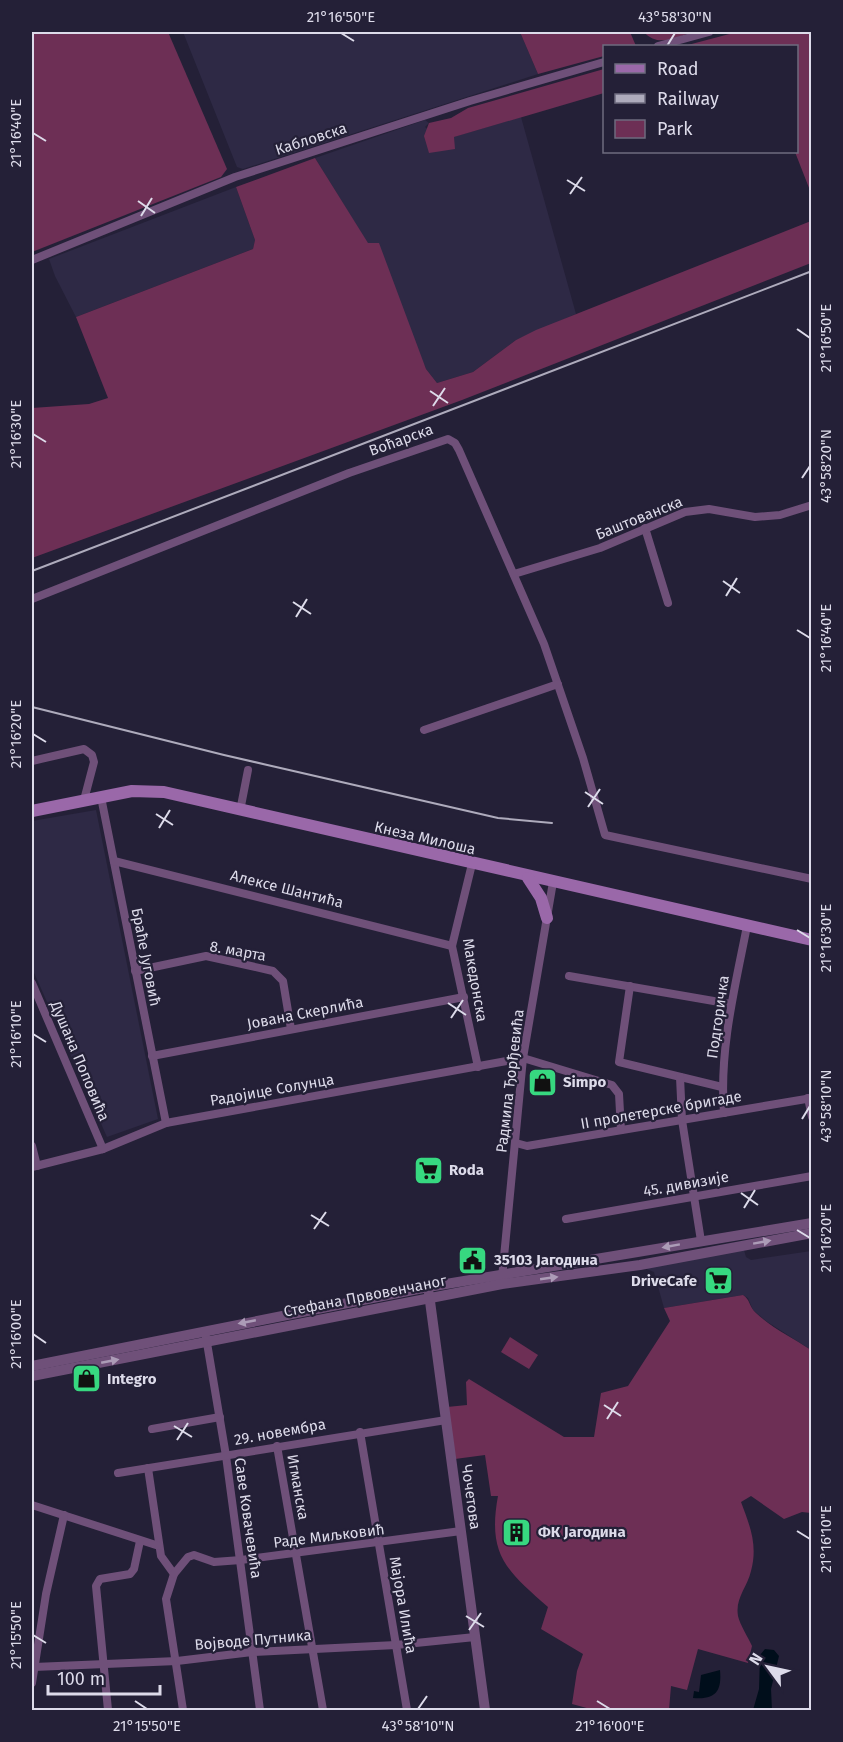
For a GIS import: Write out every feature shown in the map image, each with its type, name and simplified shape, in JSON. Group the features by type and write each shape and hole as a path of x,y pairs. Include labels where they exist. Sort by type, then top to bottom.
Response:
{"main road":[{"name":"Кнеза Милоша","path":"32,811 100,797 150,791 528,878 812,940"},
{"path":"528,878 540,898 547,918"}],"street":[{"path":"662,45 709,32"},
{"name":"Кабловска","path":"32,260 235,177 470,101 603,62"},
{"name":"Воћарска","path":"32,599 349,473 448,439 455,442 459,450 514,574 558,684 605,835 812,879"},
{"name":"Баштованска","path":"514,574 600,549 685,512 709,509 755,517 780,515 812,505"},
{"path":"645,528 668,603"},
{"path":"424,730 558,684"},
{"path":"32,761 84,749 88,751 94,762 84,800"},
{"path":"240,811 249,770"},
{"name":"Браће Југовић","path":"100,797 166,1122"},
{"name":"Алексе Шантића","path":"114,861 452,946"},
{"name":"Македонска","path":"472,864 452,946 478,1067"},
{"name":"Радмила Ђорђевића","path":"502,1280 523,1058 553,882"},
{"name":"Подгоричка","path":"724,1113 722,1087 731,1004 747,926"},
{"name":"8. марта","path":"135,971 207,956 273,971 283,981 291,1029"},
{"path":"569,976 731,1004"},
{"name":"Душана Поповића","path":"32,983 103,1149"},
{"path":"630,986 620,1062 722,1087"},
{"name":"Јована Скерлића","path":"152,1056 464,997"},
{"path":"523,1058 612,1085 619,1094 621,1130"},
{"name":"Радојице Солунца","path":"34,1167 103,1149 166,1122 523,1058"},
{"path":"680,1077 682,1120 701,1241"},
{"path":"810,1098 812,1117"},
{"name":"II пролетерске бригаде","path":"516,1143 527,1146 810,1098"},
{"path":"32,1146 34,1167"},
{"name":"45. дивизије","path":"566,1219 812,1176"},
{"name":"Стефана Првовенчаног","path":"502,1280 640,1265 812,1223"},
{"name":"Стефана Првовенчаног","path":"32,1366 205,1330 502,1280 701,1241 736,1241 812,1233"},
{"name":"Стефана Првовенчаног","path":"32,1376 207,1343 429,1293"},
{"name":"Чочетова","path":"429,1293 485,1710"},
{"name":"Саве Ковачевића","path":"205,1330 226,1455 260,1710"},
{"path":"152,1429 220,1417"},
{"name":"29. новембра","path":"118,1473 360,1432 446,1420"},
{"name":"Мајора Илића","path":"360,1432 407,1710"},
{"name":"Игманска","path":"277,1446 323,1710"},
{"path":"148,1468 159,1546 166,1566 174,1574 166,1599 183,1710"},
{"path":"32,1505 159,1546"},
{"path":"32,1683 46,1594 64,1515"},
{"name":"Раде Миљковић","path":"174,1574 188,1557 195,1555 214,1562 241,1560 461,1531"},
{"path":"108,1710 96,1586 100,1579 130,1574 134,1569 140,1541"},
{"name":"Војводе Путника","path":"34,1667 177,1661 252,1652 396,1645 475,1637"}],"shaded area":[{"path":"183,32 520,32 538,74 243,169 237,167"},
{"path":"521,117 576,314 516,340 473,372 437,383 426,369 368,244 315,158 425,120 429,123 425,127 454,149 453,137"},
{"path":"236,187 255,240 253,249 76,317 49,259"},
{"path":"96,810 158,1119 107,1137 32,968 32,821"},
{"path":"744,1250 746,1257 751,1260 811,1251 811,1350 766,1321 753,1310 748,1298 743,1295 664,1308 654,1272 642,1267"}],"green space":[{"path":"32,32 168,32 227,169 221,177 32,252"},
{"path":"520,32 630,32 636,45 603,45 603,56 538,74"},
{"path":"644,32 693,32 661,40 649,37"},
{"path":"737,32 811,32 811,193 795,153 798,153 798,45 688,45"},
{"path":"603,69 603,93 454,137 455,149 429,153 424,136 429,123 451,118 468,108"},
{"path":"315,158 368,243 379,243 426,369 437,383 473,372 516,340 536,330 811,221 811,263 462,400 32,558 32,408 89,404 108,398 76,317 253,249 255,240 236,187"},
{"path":"743,1295 762,1318 811,1350 811,1513 802,1512 784,1519 751,1496 741,1502 750,1528 754,1553 751,1571 738,1604 740,1623 752,1646 748,1663 698,1649 687,1690 671,1686 669,1710 594,1710 572,1704 577,1671 583,1654 541,1629 548,1607 521,1583 503,1560 495,1533 498,1496 491,1496 485,1455 455,1459 447,1407 467,1405 466,1382 469,1379 564,1437 594,1437 601,1393 628,1386 670,1321 664,1308"},
{"path":"510,1337 538,1355 529,1369 501,1352"}],"water":[{"path":"765,1649 774,1650 779,1656 771,1689 772,1710 753,1710 759,1689 760,1655"},
{"path":"720,1670 720,1684 716,1693 712,1696 693,1698 694,1691 699,1692 701,1675"}],"railway":[{"path":"32,571 812,271"},
{"path":"32,707 224,755 498,818 552,823"}],"place":[{"name":"Simpo","path":"542,1082"},
{"name":"Roda","path":"428,1170"},
{"name":"35103 Јагодина","path":"473,1260"},
{"name":"DriveCafe","path":"718,1281"},
{"name":"Integro","path":"86,1379"},
{"name":"ФК Јагодина","path":"517,1532"}]}
